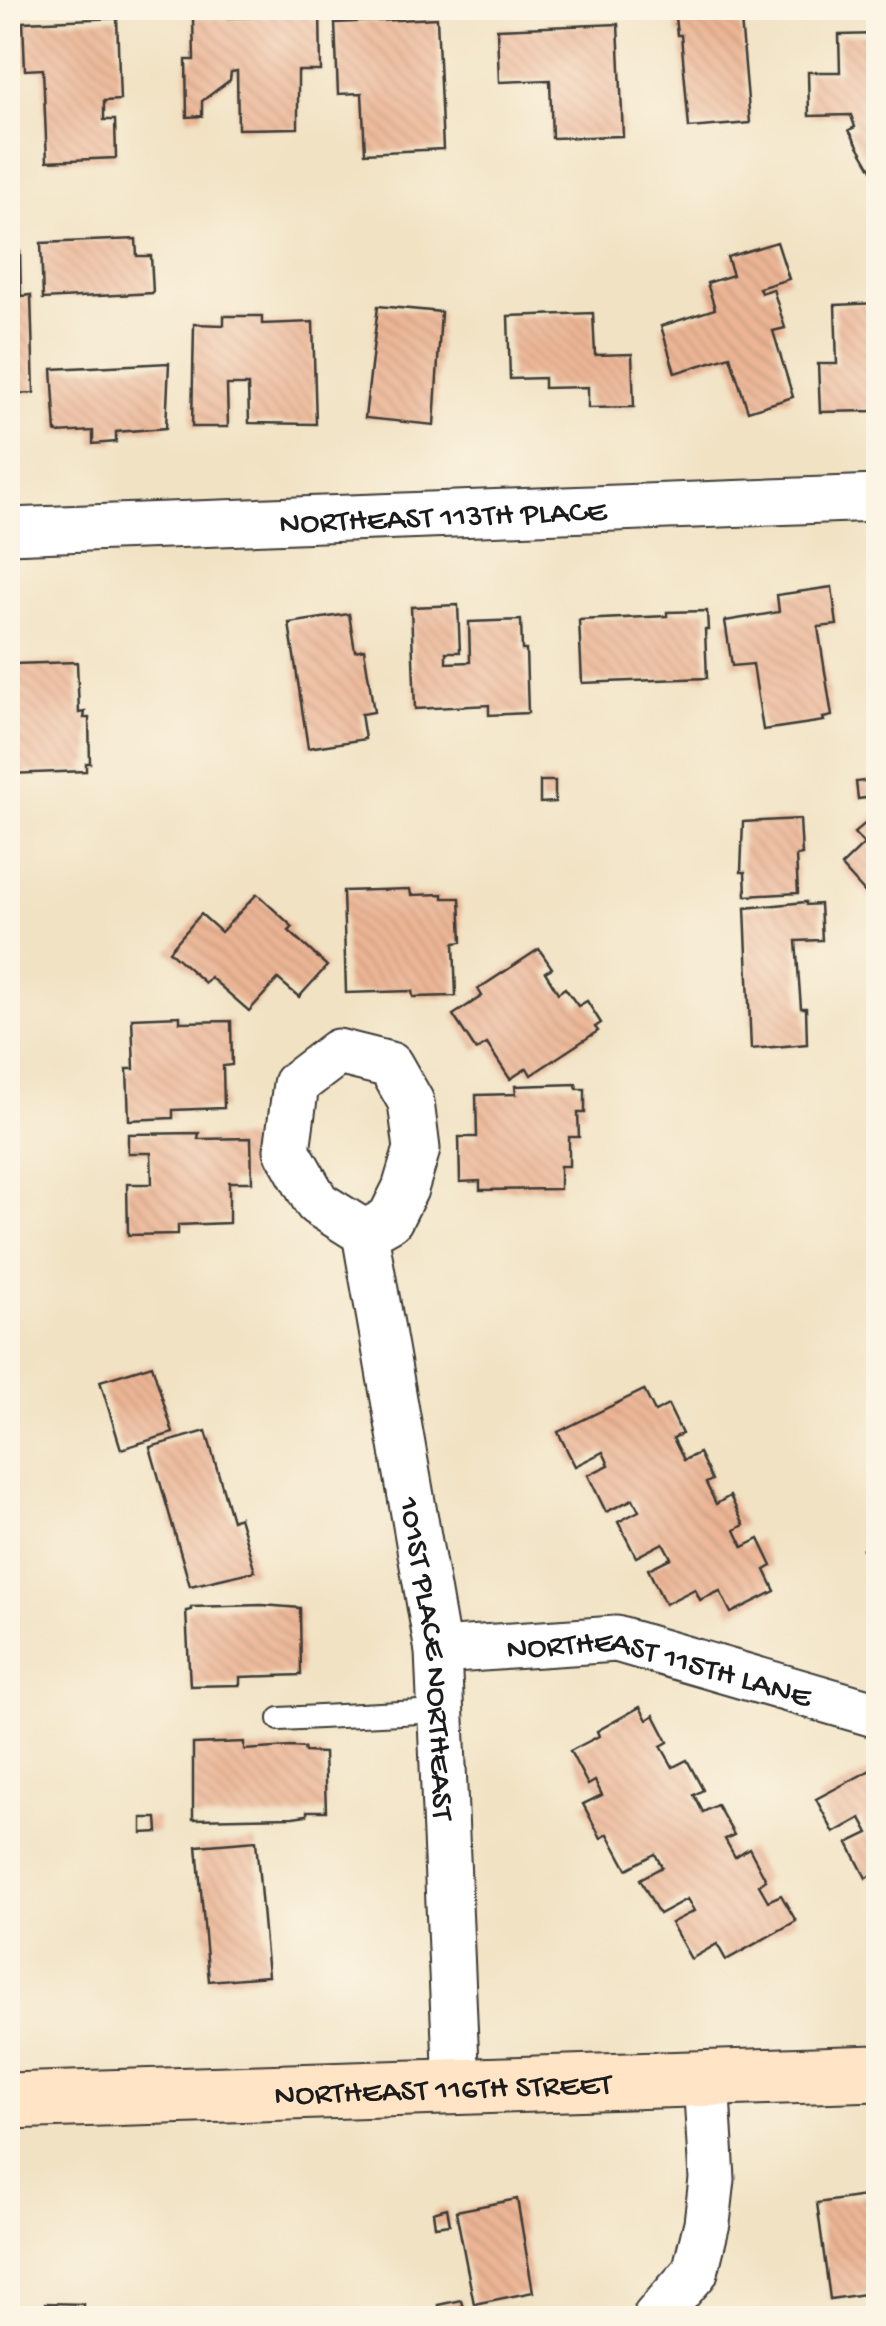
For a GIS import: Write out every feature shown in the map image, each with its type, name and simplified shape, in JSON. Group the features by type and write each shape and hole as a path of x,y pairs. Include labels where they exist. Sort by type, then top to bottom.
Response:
{"street":[{"name":"NORTHEAST 113TH PLACE","path":"8,531 878,498"},
{"name":"101ST PLACE NORTHEAST","path":"365,1233 438,1651 457,2088"},
{"name":"NORTHEAST 115TH LANE","path":"438,1651 616,1639 878,1715"},
{"name":"NORTHEAST 116TH STREET","path":"8,2101 878,2073"},
{"path":"655,2318 696,2272 707,2222 712,2179 706,2078"}],"lane":[{"path":"280,1718 440,1711"}],"building":[{"path":"251,8 320,8 321,71 298,71 298,128 238,129 237,71 231,72 230,80 202,101 202,116 187,117 186,60 194,60 193,18 251,17"},
{"path":"674,8 740,8 750,123 689,128 681,35 677,35"},
{"path":"117,18 120,100 104,101 104,120 115,120 116,158 47,161 43,69 25,70 23,22"},
{"path":"437,18 443,149 365,153 362,93 338,94 335,23"},
{"path":"618,24 623,136 552,138 550,80 499,82 497,29"},
{"path":"878,34 878,166 872,170 849,130 855,127 851,115 809,116 808,72 840,72 839,35"},
{"path":"136,239 137,256 151,256 153,293 43,299 41,243"},
{"path":"777,242 789,279 759,288 761,293 773,289 785,328 773,331 793,397 748,411 730,356 675,373 661,326 715,309 707,283 733,275 727,257"},
{"path":"8,251 20,251 21,296 31,295 34,393 8,394"},
{"path":"878,303 875,411 820,412 818,364 837,364 835,305"},
{"path":"378,306 441,312 434,425 365,418"},
{"path":"593,313 595,355 632,354 634,407 588,408 588,387 544,388 544,378 510,379 508,316"},
{"path":"224,316 262,316 262,324 313,322 316,424 249,423 248,385 227,385 228,427 192,427 194,324 224,325"},
{"path":"169,363 166,428 116,432 116,442 93,444 93,431 56,433 52,369"},
{"path":"832,587 837,625 818,627 832,716 823,718 824,721 763,730 753,664 732,666 725,621 779,612 777,595"},
{"path":"458,605 460,652 446,652 446,663 470,662 469,622 521,620 528,713 489,715 489,705 415,709 411,607"},
{"path":"707,611 707,678 582,683 579,620"},
{"path":"349,614 355,651 364,649 374,712 361,714 365,739 308,748 289,623"},
{"path":"77,662 79,713 85,712 84,718 89,718 90,763 86,763 86,771 8,774 8,731 15,731 13,664"},
{"path":"871,780 873,797 858,799 856,782"},
{"path":"540,781 555,781 555,802 540,803"},
{"path":"876,814 878,907 841,866 864,844 854,833"},
{"path":"800,819 798,893 746,896 745,872 741,872 743,822"},
{"path":"410,889 411,895 460,898 462,942 454,943 456,996 413,997 412,991 346,993 343,891"},
{"path":"257,894 327,966 299,997 278,979 249,1011 210,977 205,983 169,951 201,914 221,932"},
{"path":"820,904 822,940 796,941 807,1044 751,1049 745,908"},
{"path":"539,949 552,968 545,972 558,993 565,988 578,1006 587,1001 601,1023 595,1027 598,1031 531,1075 527,1068 510,1079 487,1044 476,1050 453,1015 482,996 478,989"},
{"path":"180,1016 180,1022 231,1021 232,1065 223,1066 224,1108 173,1110 173,1118 129,1120 127,1069 134,1069 132,1018"},
{"path":"576,1084 577,1089 585,1089 585,1113 578,1113 579,1137 569,1137 569,1166 560,1166 560,1189 480,1190 480,1181 460,1182 459,1137 477,1137 476,1095 516,1094 515,1086"},
{"path":"199,1133 198,1139 251,1138 252,1182 229,1182 229,1223 178,1225 178,1234 128,1235 127,1184 152,1184 151,1153 128,1153 128,1134"},
{"path":"152,1365 173,1433 121,1449 100,1381"},
{"path":"644,1390 655,1412 668,1405 682,1434 673,1438 684,1460 699,1453 712,1480 706,1483 716,1504 730,1496 744,1525 735,1530 743,1547 759,1539 772,1566 765,1570 775,1591 731,1613 720,1591 700,1600 695,1589 665,1604 648,1569 671,1558 663,1543 636,1557 618,1522 639,1511 633,1499 606,1512 588,1475 609,1465 603,1452 575,1466 558,1432"},
{"path":"206,1431 232,1520 239,1517 255,1571 190,1586 150,1447"},
{"path":"878,1541 878,1578 863,1549"},
{"path":"191,1607 300,1608 301,1675 240,1677 240,1685 190,1686 186,1611"},
{"path":"640,1707 647,1720 654,1715 668,1742 661,1746 673,1767 687,1760 703,1790 694,1795 703,1812 717,1805 734,1835 725,1839 735,1857 749,1848 766,1880 759,1885 768,1901 781,1895 796,1921 726,1960 717,1944 691,1959 671,1923 694,1911 687,1899 659,1914 640,1879 662,1867 655,1854 627,1869 608,1834 601,1838 583,1804 602,1795 595,1781 588,1785 570,1751"},
{"path":"244,1742 244,1750 291,1747 324,1753 326,1811 307,1811 307,1815 293,1817 193,1819 193,1744"},
{"path":"878,1766 878,1872 866,1878 848,1843 869,1833 861,1818 834,1833 816,1799"},
{"path":"142,1818 157,1818 158,1832 142,1833"},
{"path":"256,1841 268,1976 209,1981 197,1846"},
{"path":"878,2194 878,2292 830,2299 817,2203"},
{"path":"517,2199 533,2292 474,2304 456,2211"},
{"path":"447,2208 450,2224 435,2226 433,2212"},
{"path":"461,2300 465,2318 441,2318 438,2305"},
{"path":"45,2303 83,2304 83,2318 45,2318"}]}
